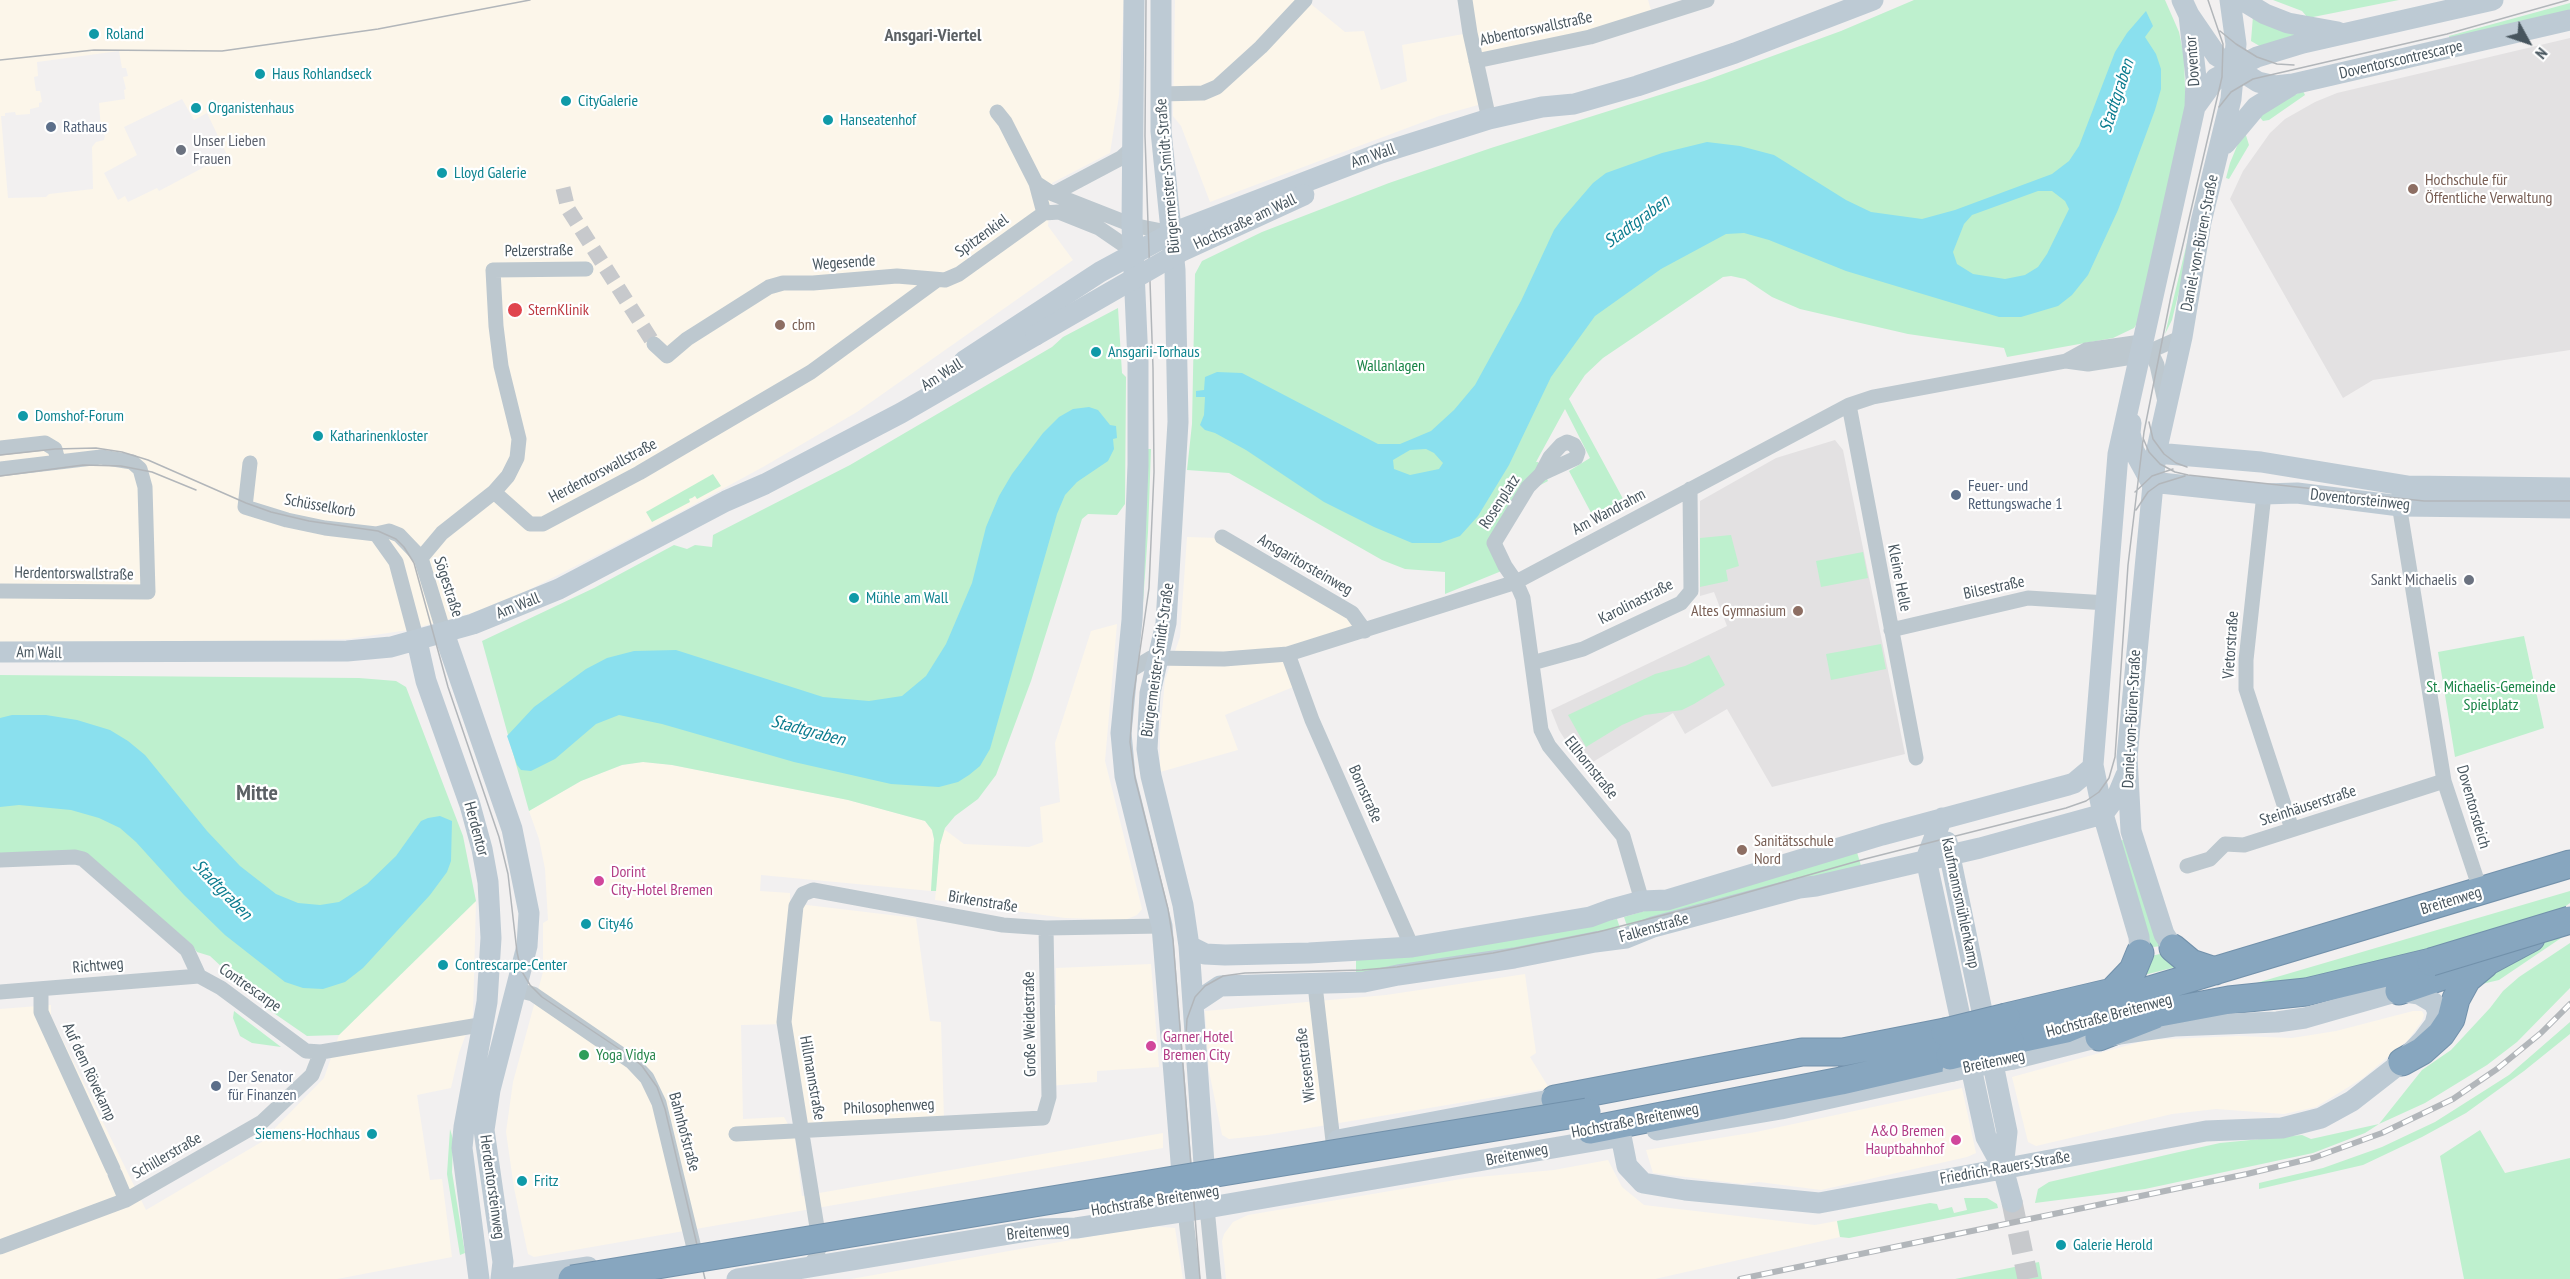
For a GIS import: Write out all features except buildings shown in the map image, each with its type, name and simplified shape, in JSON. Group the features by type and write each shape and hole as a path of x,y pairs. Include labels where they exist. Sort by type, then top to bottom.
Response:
{"highway":[{"name":"Breitenweg","path":"2009,1039 2112,992 2147,991 2570,864"},
{"name":"Hochstraße Breitenweg","path":"572,1279 1841,1081 2009,1039 2066,1029 2093,1018 2274,971 2570,884"},
{"path":"2399,991 2490,960 2540,933 2570,910"},
{"path":"2066,1029 2095,1026 2166,1010 2229,1000 2306,992 2431,962 2570,920"},
{"path":"2173,948 2191,963 2215,971"},
{"path":"2112,992 2133,970 2140,953"},
{"path":"2402,1062 2422,1051 2441,1034 2451,1019 2456,999 2467,979 2490,960"},
{"path":"2099,1037 2135,1025 2166,1010"},
{"path":"1555,1099 1802,1052 1949,1053"},
{"name":"Hochstraße Breitenweg","path":"682,1279 1588,1121 1807,1069 1843,1052"}],"main road":[{"name":"Bürgermeister-Smidt-Straße","path":"1134,0 1132,225 1138,362 1138,465 1132,620 1121,733 1125,776 1162,926 1185,1211"},
{"name":"Bürgermeister-Smidt-Straße","path":"1161,0 1161,131 1173,233 1177,310 1178,422 1167,601 1159,658 1150,693 1147,749 1151,776 1183,905 1189,946 1207,1208"},
{"name":"Am Wall","path":"0,652 347,651 392,647 473,624 561,588 726,501 757,488 870,429 879,415 1134,252 1173,233 1328,172 1489,119 1542,107 1572,104 1637,86 1735,53 1874,0"},
{"path":"2230,0 2235,36 2234,68"},
{"path":"2242,0 2265,14 2288,23 2326,31 2353,33"},
{"path":"2195,107 2216,78 2258,57 2294,46 2493,0"},
{"name":"Doventor","path":"2186,8 2217,56 2234,68"},
{"name":"Doventor","path":"2186,8 2196,78 2195,107"},
{"name":"Doventorscontrescarpe","path":"2234,68 2258,82 2276,86 2294,84 2570,20"},
{"name":"Daniel-von-Büren-Straße","path":"2173,948 2164,934 2131,831 2126,775 2149,467 2182,337 2201,222 2228,117 2234,68"},
{"path":"2218,153 2256,107 2294,84"},
{"name":"Hochstraße am Wall","path":"870,429 1182,251 1304,195 1407,158 1526,121 1542,107"},
{"name":"Daniel-von-Büren-Straße","path":"2140,953 2139,937 2093,767 2120,442 2144,350 2195,107"},
{"path":"1133,175 1138,182 1150,189 1160,185 1166,179"},
{"name":"Daniel-von-Büren-Straße","path":"2132,390 2130,433 2149,467"},
{"name":"Doventorsteinweg","path":"2149,467 2261,462 2391,484 2446,488 2570,488"},
{"path":"2115,495 2149,467"},
{"name":"Doventorsteinweg","path":"2149,467 2264,494 2297,493 2400,506 2570,508"},
{"name":"Herdentor","path":"444,633 512,829 525,884 529,913 528,935 517,990"},
{"name":"Herdentor","path":"417,641 426,681 470,805 486,867 491,938 485,1024"},
{"name":"Falkenstraße","path":"1189,946 1205,954 1225,955 1413,947 1590,917 1609,909 1642,901 1667,900 1942,818 2074,783 2093,767"},
{"path":"2104,808 2126,775"},
{"path":"2074,783 2131,831"},
{"name":"Falkenstraße","path":"1193,1004 1220,987 1364,982 1514,958 1594,942 1619,940 1642,934 1653,927 1799,888 1950,854 2104,808"},
{"name":"Kaufmannsmühlenkamp","path":"1942,818 2007,1132 2003,1168"},
{"name":"Kaufmannsmühlenkamp","path":"1942,818 1926,859 1959,1003 1986,1137 2003,1168 2012,1202"},
{"name":"Herdentorsteinweg","path":"501,1279 503,1262 484,1130 490,1090 517,990"},
{"name":"Friedrich-Rauers-Straße","path":"1621,1136 1627,1166 1643,1183 1696,1191 1819,1203 2206,1131 2282,1128 2321,1118 2352,1101 2402,1062 2423,1040 2435,1024 2438,1012 2434,1003 2419,994 2399,991"},
{"name":"Breitenweg","path":"2009,1039 2099,1037 2174,1026 2277,1022 2334,1011 2399,991"},
{"name":"Herdentorsteinweg","path":"479,1279 462,1161 464,1127 485,1024"},
{"name":"Breitenweg","path":"737,1279 1040,1229 1076,1228 1207,1208 1781,1109 1949,1053"},
{"path":"508,1279 1333,1141 1555,1099"},
{"path":"462,1161 487,1156"},
{"path":"1032,1192 1027,1200 1024,1215 1030,1225 1040,1229"}],"street":[{"path":"1161,94 1203,93 1217,87 1261,47 1305,0"},
{"path":"1466,0 1489,119"},
{"name":"Abbentorswallstraße","path":"1476,61 1590,37 1707,0"},
{"path":"997,112 1036,183 1044,213 1059,212 1099,228 1134,252"},
{"path":"1053,194 1121,158 1132,148"},
{"path":"1036,183 1053,194 1132,225 1173,233"},
{"name":"Spitzenkiel","path":"937,280 945,280 959,274 1044,213"},
{"name":"Pelzerstraße","path":"494,492 508,476 517,458 519,439 501,366 493,270 586,269"},
{"name":"Wegesende","path":"654,344 667,356 687,339 769,287 783,283 813,284 897,276 937,280"},
{"name":"Herdentorswallstraße","path":"494,492 530,524 543,524 639,474 811,372 937,280"},
{"name":"Am Wandrahm","path":"1159,658 1224,659 1288,654 1365,631 1516,582 1849,405 1873,397 2066,361 2086,350 2144,350 2182,337"},
{"path":"2144,350 2157,365 2165,405"},
{"name":"Kleine Helle","path":"1849,405 1916,758"},
{"path":"0,448 45,442 55,448 58,461 0,469"},
{"name":"Herdentorswallstraße","path":"0,591 148,592 146,487 140,469 132,462 101,457 58,461"},
{"name":"Schüsselkorb","path":"250,463 245,507 287,520 383,533"},
{"name":"Rosenplatz","path":"1516,582 1494,543 1528,487 1541,474"},
{"name":"Doventorsdeich","path":"2391,484 2400,506 2444,781 2481,892"},
{"name":"Karolinastraße","path":"1532,663 1583,649 1681,603 1691,591 1690,489"},
{"path":"421,558 442,533 494,492"},
{"name":"Vietorstraße","path":"2264,494 2246,660 2246,689 2292,829"},
{"path":"383,533 396,562 417,641"},
{"name":"Sögestraße","path":"383,533 399,536 421,558 444,633"},
{"name":"Ansgaritorsteinweg","path":"1222,537 1352,613 1365,631"},
{"name":"Ellhornstraße","path":"1516,582 1523,598 1541,730 1549,746 1623,836 1642,901"},
{"name":"Bilsestraße","path":"1891,630 2028,598 2107,603"},
{"name":"Bornstraße","path":"1288,654 1312,720 1413,947"},
{"path":"1126,673 1143,662 1159,658"},
{"name":"Steinhäuserstraße","path":"2187,866 2210,859 2225,844 2244,845 2444,781"},
{"name":"Contrescarpe","path":"0,860 75,857 83,859 188,950 196,964 199,976 221,988 306,1051 321,1052 485,1024"},
{"name":"Birkenstraße","path":"803,894 813,890 1003,925 1046,928 1162,926"},
{"name":"Hillmannstraße","path":"803,894 796,906 784,1022 820,1246 816,1257 808,1266"},
{"name":"Große Weidestraße","path":"1043,1118 1049,1097 1046,928"},
{"name":"Richtweg","path":"0,992 199,976"},
{"name":"Wiesenstraße","path":"1315,985 1333,1141"},
{"name":"Auf dem Rövekamp","path":"41,989 41,1012 126,1200"},
{"name":"Bahnhofstraße","path":"517,990 533,994 632,1062 647,1078 659,1103 694,1248"},
{"name":"Schillerstraße","path":"0,1247 126,1200 262,1122 312,1075 321,1052"},
{"name":"Philosophenweg","path":"736,1134 1043,1118"},
{"name":"Bürgermeister-Smidt-Straße","path":"1207,1208 1214,1279"},
{"name":"Bürgermeister-Smidt-Straße","path":"1185,1211 1193,1279"}],"shaded area":[{"path":"0,0 1124,0 1119,96 1110,153 1052,183 1048,226 1073,260 857,412 763,467 509,600 472,613 408,630 348,639 141,644 0,643","holes":["119,51 122,68 126,68 128,76 123,77 126,89 124,90 125,99 99,103 101,130 105,136 104,140 96,142 92,147 93,189 49,194 46,197 8,198 1,116 15,112 16,115 30,114 30,109 39,107 39,103 42,102 40,91 36,91 34,77 38,76 37,62","182,99 194,120 207,113 227,155 159,191 157,188 128,202 125,196 118,200 104,173 137,155 124,127"]},
{"path":"1175,0 1306,0 1345,32 1364,31 1381,90 1407,81 1402,45 1469,33 1465,0 1648,0 1653,17 1476,60 1485,103 1439,116 1210,202 1181,126 1173,116"},
{"path":"2570,38 2570,350 2373,380 2343,398 2230,199 2243,171 2270,133 2285,119 2337,93"},
{"name":"Altes Gymnasium","path":"1835,440 1843,450 1905,754 1772,787 1727,709 1685,734 1673,713 1583,768 1559,730 1551,710 1727,626 1714,592 1700,596 1700,501 1776,458"},
{"path":"1187,537 1219,538 1351,614 1363,630 1288,656 1298,685 1225,715 1238,750 1160,772 1160,733 1165,680 1180,637"},
{"path":"1117,624 1105,761 1142,909 1137,915 1125,920 1065,918 935,900 940,845 944,829 964,844 1029,847 1043,842 1040,807 1060,802 1055,743 1091,631"},
{"path":"643,762 672,765 848,800 925,821 932,830 934,839 931,891 761,875 760,891 790,893 790,903 916,918 930,1021 941,1022 944,1119 803,1126 788,1024 741,1025 743,1119 784,1117 795,1137 802,1196 1163,1133 1163,1148 534,1257 528,1254 514,1188 506,1132 513,1082 543,972 543,923 548,920 545,869 539,839 529,811 581,781 622,765"},
{"path":"476,901 473,1015 459,1053 451,1088 417,1095 430,1180 442,1179 452,1257 337,1279 0,1279 0,1009 51,1005 51,1016 146,1210 270,1137 275,1128 324,1078 339,1035"},
{"path":"1151,964 1159,1067 1097,1071 1097,1082 1049,1086 1047,1005 1056,1005 1056,968"},
{"path":"1525,974 1536,1053 1530,1057 1549,1088 1267,1135 1229,1139 1222,1135 1209,1071 1205,1011 1386,995"},
{"path":"2413,1011 2422,1011 2424,1015 2409,1039 2363,1078 2316,1107 2284,1114 2216,1109 2172,1114 2036,1146 2028,1142 2012,1077 2147,1040 2238,1036 2292,1038 2336,1031"},
{"path":"1962,1088 1976,1153 1967,1157 1821,1190 1759,1182 1743,1184 1653,1173 1646,1150 1756,1132"},
{"path":"1608,1160 1622,1187 1644,1205 1815,1225 1837,1221 1840,1237 1655,1279 1226,1279 1222,1241 1224,1234 1233,1222 1248,1215 1467,1178 1554,1170"},
{"path":"1150,1226 1175,1228 1183,1279 851,1279"}],"green space":[{"name":"Wallanlagen","path":"1914,0 2165,0 2179,32 2184,56 2186,118 2140,319 2134,328 2113,338 2007,357 2004,348 1908,334 1800,309 1772,297 1745,279 1723,277 1603,358 1585,375 1569,399 1628,508 1597,524 1569,471 1590,458 1565,409 1536,462 1548,481 1531,490 1502,538 1504,570 1445,594 1445,572 1405,569 1382,560 1229,473 1187,470 1192,424 1195,274 1202,261 1262,232 1389,183 1491,148 1704,81 1841,31"},
{"path":"2273,0 2399,0 2308,18 2302,11"},
{"path":"2570,3 2570,13 2450,42 2449,36"},
{"path":"2253,16 2296,32 2298,39 2263,48 2251,41"},
{"path":"2303,91 2305,95 2269,120 2263,121 2256,113"},
{"path":"2217,118 2221,119 2172,320 2165,334"},
{"path":"2244,129 2249,145 2229,179 2226,178 2230,163"},
{"path":"1118,308 1122,373 1126,377 1125,504 1117,515 1088,514 1082,519 1031,681 996,775 978,799 955,816 945,828 940,845 936,891 931,891 934,839 932,830 925,821 848,800 672,765 643,762 622,765 581,781 529,811 482,641 594,588 674,545 687,549 695,545 712,547 713,535 850,465 1052,347 1063,337"},
{"path":"1144,449 1151,449 1142,617"},
{"path":"713,474 721,486 697,499 695,496 689,499 690,502 652,522 646,512"},
{"path":"1731,535 1739,566 1726,570 1728,581 1700,587 1700,538"},
{"name":"Altes Gymnasium","path":"1863,552 1868,578 1821,587 1816,561"},
{"name":"St. Michaelis-Gemeinde Spielplatz","path":"2524,636 2544,728 2455,757 2438,652"},
{"path":"1881,644 1886,669 1831,680 1826,654"},
{"path":"1709,655 1725,685 1682,710 1645,715 1622,725 1586,747 1568,715 1655,674 1685,666"},
{"path":"0,675 359,678 396,681 406,687 463,836 476,901 339,1035 307,1036 265,1007 210,956 197,952 190,943 88,856 0,856"},
{"path":"2125,839 2161,946 2146,948 2120,841"},
{"path":"1856,849 1862,869 1628,929 1624,917"},
{"path":"2570,891 2570,903 2559,911 2319,980 2229,991"},
{"path":"1617,919 1621,931 1356,977 1356,957"},
{"path":"2570,932 2499,980 2469,987 2521,959 2554,935"},
{"path":"2570,943 2570,988 2517,1042 2487,1065 2425,1103 2379,1124 2422,1070 2451,1050 2503,991 2519,977"},
{"path":"2164,953 2176,967 2140,976 2147,957"},
{"path":"234,1011 281,1047 252,1043 240,1036 233,1018"},
{"path":"2570,1022 2570,1034 2524,1071 2466,1113 2422,1137 2363,1165 2259,1189 2259,1183 2323,1168 2382,1147 2435,1122 2509,1075"},
{"path":"2379,1124 2365,1133 2313,1153 2145,1189 2035,1203 2038,1189 2049,1182 2179,1152 2220,1143 2302,1135 2311,1139"},
{"path":"450,1129 453,1139 452,1172 465,1253 460,1255 447,1174"},
{"path":"2480,1130 2505,1173 2570,1158 2570,1279 2464,1279 2440,1156"},
{"path":"1964,1198 1987,1198 1997,1204 1998,1208 1849,1238 1840,1237 1837,1221 1930,1203 1937,1204 1939,1210 1952,1207 1954,1213 1967,1210"},
{"path":"2039,1262 2042,1279 1955,1279"}],"water":[{"name":"Stadtgraben","path":"2146,11 2153,26 2145,37 2156,54 2161,69 2161,89 2118,210 2088,275 2072,295 2058,306 2021,317 1999,317 1846,271 1769,240 1744,233 1726,234 1661,269 1595,316 1551,377 1509,465 1478,516 1460,536 1440,543 1412,543 1374,527 1324,502 1246,450 1205,430 1200,425 1204,415 1205,397 1196,397 1196,391 1204,390 1205,377 1217,372 1242,373 1378,444 1400,444 1431,431 1454,410 1475,385 1521,301 1554,230 1562,219 1593,183 1606,173 1662,153 1707,142 1740,146 1774,155 1846,200 1871,212 1922,219 1955,210 2052,174 2069,161 2079,146 2115,52 2127,33","holes":["2038,191 2052,191 2065,201 2069,209 2047,254 2038,267 2025,275 2005,279 1973,274 1957,264 1953,252 1964,224 1972,215","1426,449 1434,453 1443,463 1439,469 1410,475 1394,469 1393,460 1410,450"]},
{"name":"Stadtgraben","path":"1089,407 1098,410 1110,425 1116,426 1117,438 1113,439 1114,449 1108,461 1077,482 1065,495 1057,514 990,749 980,766 958,782 939,787 891,784 794,762 662,724 619,715 596,724 555,759 531,771 521,770 517,765 507,736 534,707 586,669 607,658 634,651 676,650 823,697 869,701 902,696 926,676 946,644 972,583 986,527 999,496 1012,474 1043,433 1059,417 1073,409"},
{"name":"Stadtgraben","path":"12,715 46,715 77,720 110,730 128,741 145,755 207,831 240,866 276,894 298,903 320,905 339,902 367,884 396,856 421,821 428,818 440,816 452,821 451,861 447,872 430,895 363,968 345,982 323,989 303,988 285,982 225,935 120,828 99,818 71,810 19,805 0,807 0,718"}],"tunnel":[{"path":"563,188 568,209 654,344"},
{"path":"2012,1202 2028,1279"}],"tram line":[{"path":"0,60 94,50 222,51 378,29 530,0"},
{"path":"1146,0 1145,136 1154,472 1149,588 1133,699 1130,742 1135,778 1168,909 1173,940 1200,1279"},
{"path":"1186,1035 1187,1019 1195,997 1205,986 1223,976 1245,973 1397,967 1493,953 1598,932 1865,859 2066,808 2086,801 2099,792 2109,778 2115,757 2128,565 2144,432 2171,296 2222,77 2223,44 2208,0"},
{"path":"2219,107 2231,92 2253,79 2447,34 2568,0"},
{"path":"2220,31 2257,57 2277,64 2294,65"},
{"path":"2149,422 2153,439 2164,454 2176,463 2187,467"},
{"path":"2143,438 2149,452 2160,464 2175,472 2188,475 2424,501 2570,501"},
{"path":"0,455 55,449 96,448 122,452 148,460 271,512 309,521 378,531 396,539 404,547 414,563 448,687 499,837 508,874 521,970 530,985 542,997 633,1058 642,1066 657,1087 665,1109 705,1279"},
{"path":"0,476 83,465 121,466 152,472 196,490"},
{"path":"2135,492 2152,476 2173,469"},
{"path":"2136,510 2148,492 2159,484 2185,476"}],"railway":[{"path":"1740,1279 2247,1174 2313,1158 2382,1133 2453,1099 2497,1069 2541,1033 2570,1004"}],"place":[{"name":"Roland","path":"94,34"},
{"name":"Haus Rohlandseck","path":"260,74"},
{"name":"CityGalerie","path":"566,101"},
{"name":"Organistenhaus","path":"196,108"},
{"name":"Hanseatenhof","path":"828,120"},
{"name":"Rathaus","path":"51,127"},
{"name":"Unser Lieben Frauen","path":"181,150"},
{"name":"Lloyd Galerie","path":"442,173"},
{"name":"Hochschule für Öffentliche Verwaltung","path":"2413,189"},
{"name":"SternKlinik","path":"515,310"},
{"name":"cbm","path":"780,325"},
{"name":"Ansgarii-Torhaus","path":"1096,352"},
{"name":"Domshof-Forum","path":"23,416"},
{"name":"Katharinenkloster","path":"318,436"},
{"name":"Feuer- und Rettungswache 1","path":"1956,495"},
{"name":"Sankt Michaelis","path":"2469,580"},
{"name":"Mühle am Wall","path":"854,598"},
{"name":"Altes Gymnasium","path":"1798,611"},
{"name":"Sanitätsschule Nord","path":"1742,850"},
{"name":"Dorint City-Hotel Bremen","path":"599,881"},
{"name":"City46","path":"586,924"},
{"name":"Contrescarpe-Center","path":"443,965"},
{"name":"Garner Hotel Bremen City","path":"1151,1046"},
{"name":"Yoga Vidya","path":"584,1055"},
{"name":"Der Senator für Finanzen","path":"216,1086"},
{"name":"Siemens-Hochhaus","path":"372,1134"},
{"name":"A&O Bremen Hauptbahnhof","path":"1956,1140"},
{"name":"Fritz","path":"522,1181"},
{"name":"Galerie Herold","path":"2061,1245"}],"district":[{"name":"Ansgari-Viertel","path":"933,36"},
{"name":"Mitte","path":"257,794"}]}
